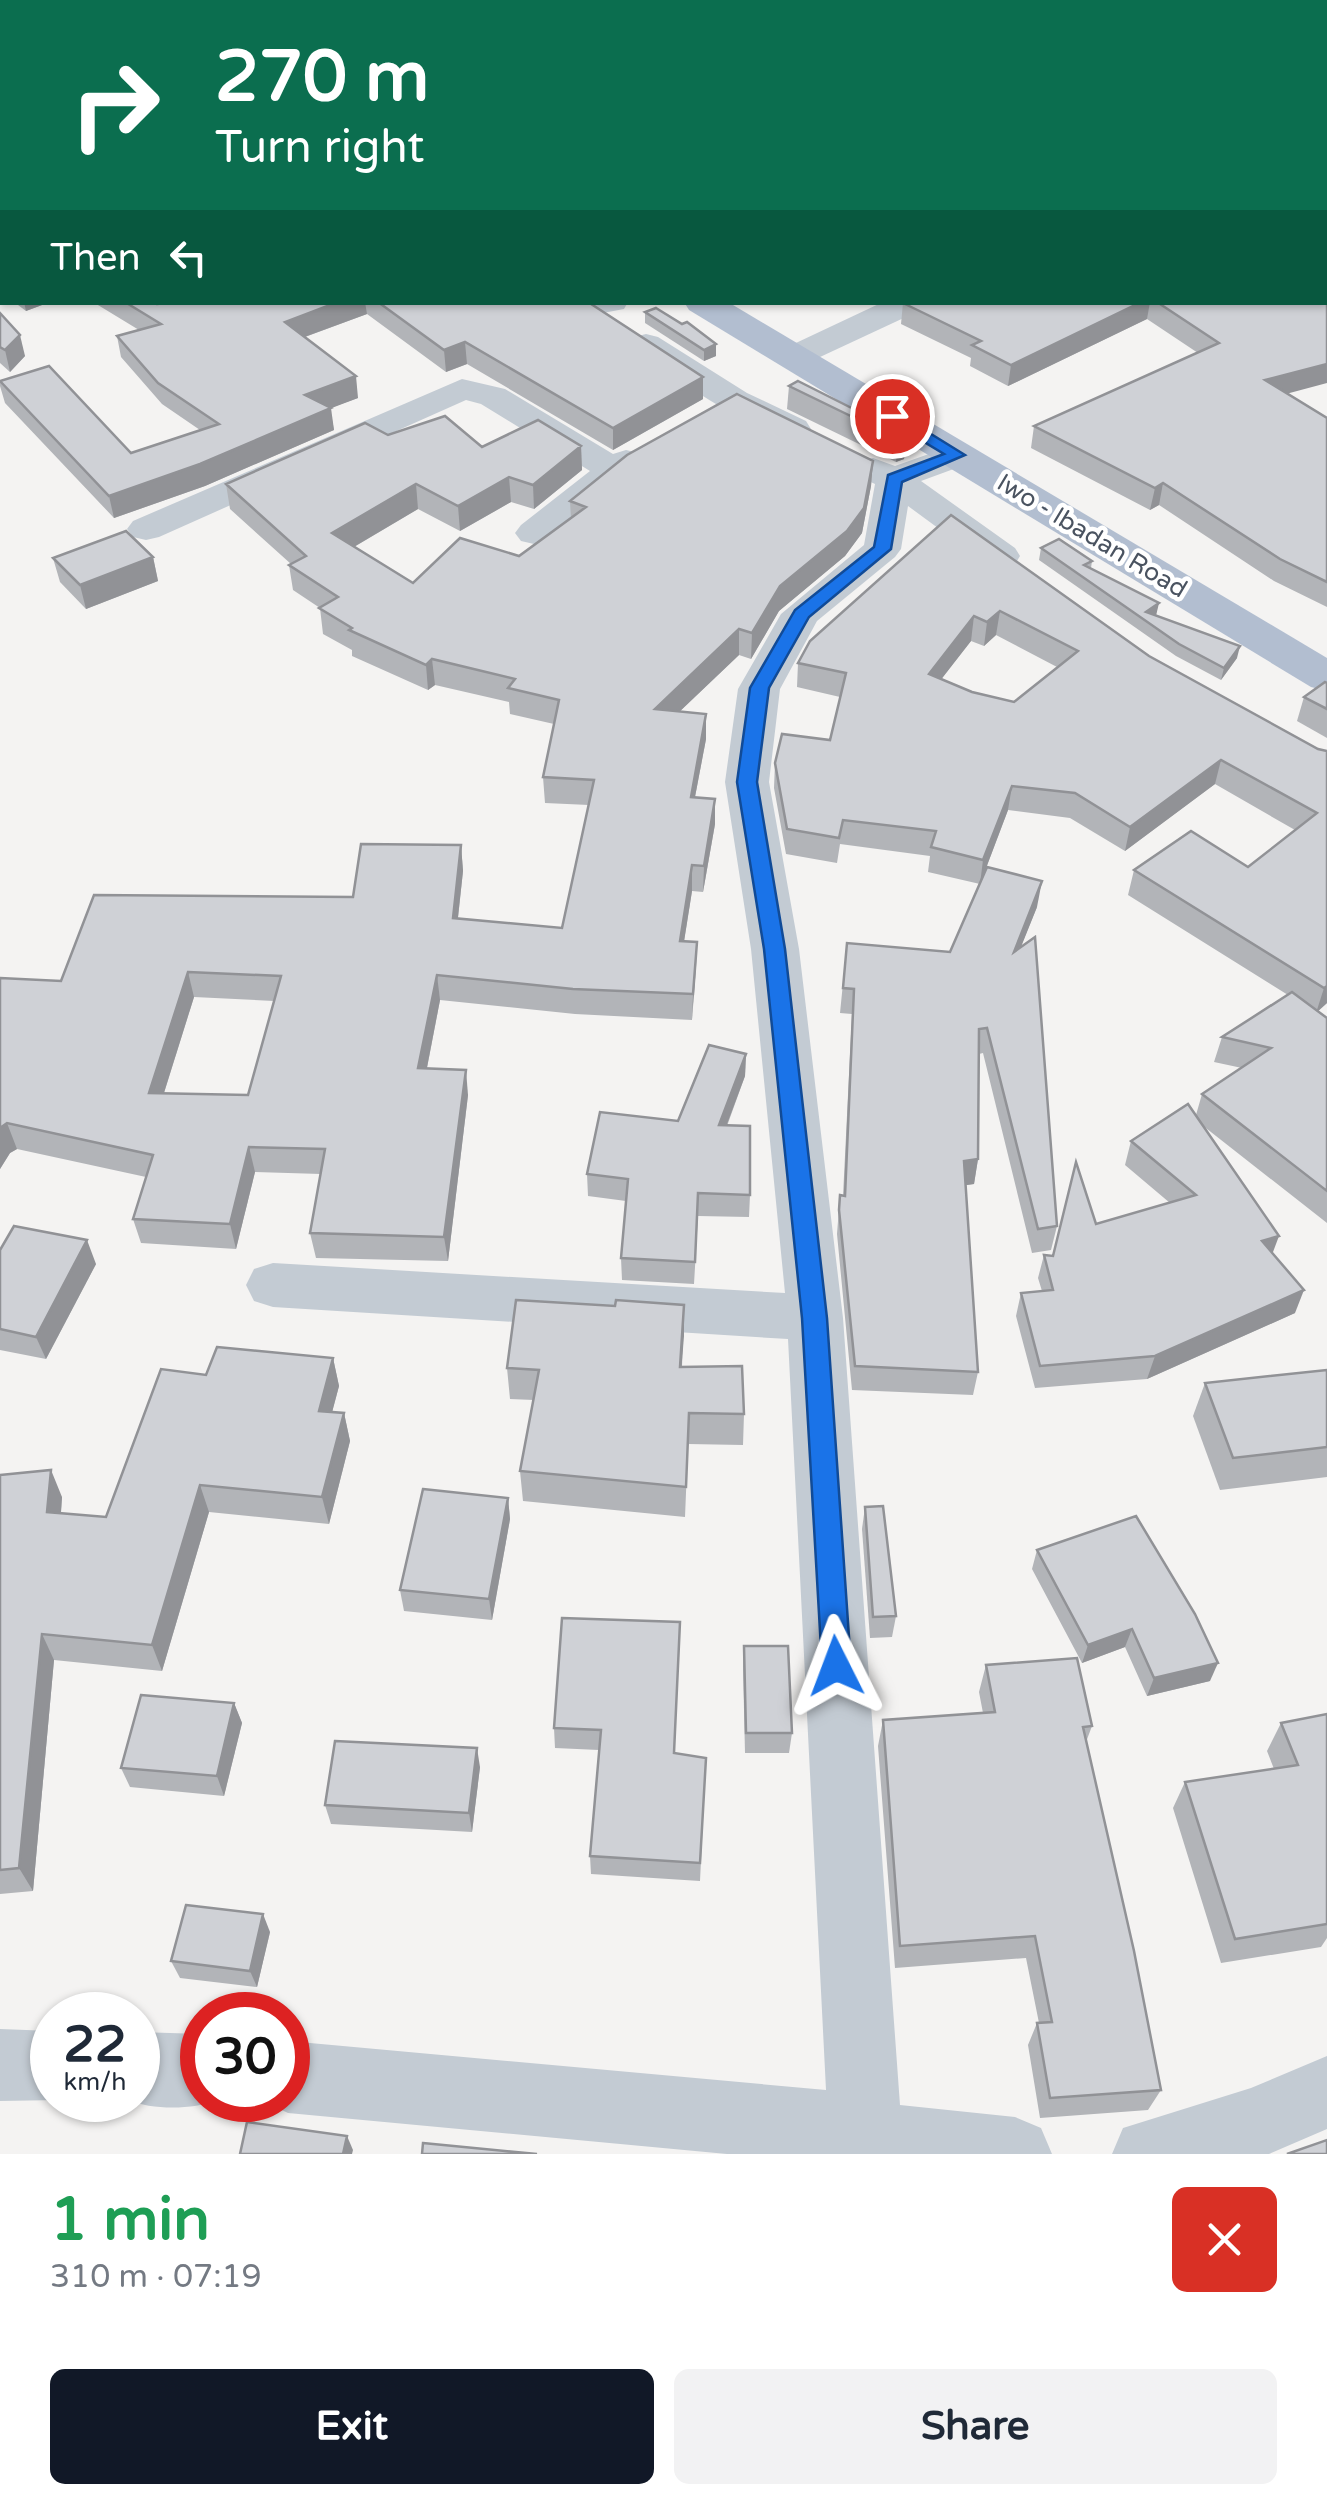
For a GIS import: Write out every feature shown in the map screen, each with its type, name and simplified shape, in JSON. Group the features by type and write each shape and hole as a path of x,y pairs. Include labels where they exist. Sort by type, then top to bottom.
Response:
{"main road":[{"name":"Iwo - Ibadan Road","path":"707,305 1327,678"}],"street":[{"path":"597,305 720,409 832,448 894,479 1035,579"},
{"path":"793,357 905,305"},
{"path":"146,529 462,388 492,396 612,469"},
{"path":"534,533 612,469 658,443"},
{"path":"894,479 957,455"},
{"path":"894,479 882,549 801,614 760,688 747,782 775,949 897,2144"},
{"path":"273,1285 815,1318"},
{"path":"0,2065 30,2066"},
{"path":"310,2080 1015,2154"},
{"path":"1150,2154 1253,2124 1327,2092"}],"building":[{"path":"130,305 330,305 285,322 356,376 305,395 331,408 200,464 109,496 0,381 49,366 131,453 219,424 158,383 117,336 161,324"},
{"path":"382,305 593,305 703,377 613,428 465,342 444,350"},
{"path":"907,305 1135,305 1011,365 972,345 981,341"},
{"path":"1162,305 1327,305 1327,364 1265,380 1327,418 1327,582 1280,559 1163,483 1155,488 1034,426 1219,343"},
{"path":"656,308 682,324 687,322 716,344 704,350 645,312"},
{"path":"0,313 20,335 5,350 0,347"},
{"path":"798,381 907,436 898,439 789,386"},
{"path":"737,394 873,461 864,508 847,531 780,586 752,633 739,629 655,709 706,714 691,797 715,799 704,866 692,865 680,941 697,942 693,994 573,989 437,975 418,1068 466,1070 444,1237 310,1233 325,1149 249,1147 230,1224 133,1219 153,1155 7,1123 0,1128 0,978 61,981 94,895 353,897 361,844 461,845 453,918 562,928 594,780 543,777 559,700 508,688 515,679 432,659 426,665 349,630 352,628 319,608 338,597 289,565 306,556 226,484 365,423 388,435 445,416 482,447 538,420 581,446 533,485 509,477 458,506 416,484 332,533 413,583 460,538 519,556 586,507 570,501 627,455","holes":["188,972 281,976 248,1095 149,1093"]},
{"path":"951,515 1149,656 1327,751 1327,986 1324,988 1134,870 1191,831 1248,867 1317,813 1221,760 1130,827 1075,793 1012,786 983,860 931,847 936,831 843,820 839,838 787,829 775,763 782,734 830,740 846,673 798,663 810,641","holes":["1000,611 1078,651 1014,702 972,692 929,674 974,616 987,622"]},
{"path":"126,531 153,557 80,585 53,558"},
{"path":"1059,539 1092,561 1084,565 1159,603 1146,612 1240,646 1224,668 1179,644 1041,548"},
{"path":"1327,683 1327,709 1304,697"},
{"path":"987,867 1042,881 1014,952 1035,937 1057,1226 1038,1229 987,1028 979,1029 978,1159 964,1161 978,1372 855,1366 839,1210 840,1195 845,1196 854,989 843,988 847,943 950,952"},
{"path":"1292,992 1327,1018 1327,1191 1202,1094 1271,1048 1222,1037"},
{"path":"709,1045 746,1054 719,1125 750,1126 750,1195 698,1193 695,1262 621,1258 628,1179 587,1174 600,1112 678,1121"},
{"path":"1188,1104 1279,1236 1262,1241 1304,1290 1155,1356 1040,1366 1021,1293 1053,1290 1044,1255 1053,1256 1076,1162 1096,1224 1196,1195 1131,1141"},
{"path":"14,1226 87,1240 36,1337 0,1329 0,1250"},
{"path":"516,1300 615,1306 616,1300 684,1305 680,1367 742,1366 744,1414 689,1413 686,1487 520,1471 539,1370 507,1368"},
{"path":"217,1347 333,1358 319,1411 344,1413 322,1497 200,1485 152,1645 42,1634 19,1868 0,1870 0,1475 51,1470 47,1512 106,1517 161,1369 206,1375"},
{"path":"1327,1370 1327,1447 1233,1458 1205,1383"},
{"path":"423,1489 508,1498 489,1599 400,1590"},
{"path":"883,1506 896,1616 873,1617 865,1507"},
{"path":"1136,1516 1195,1614 1218,1663 1154,1678 1132,1629 1088,1645 1037,1550"},
{"path":"562,1618 680,1622 674,1753 706,1758 700,1863 590,1856 601,1730 554,1728"},
{"path":"744,1646 788,1646 792,1733 746,1733"},
{"path":"1077,1658 1092,1726 1083,1727 1161,2090 1050,2098 1037,2023 1052,2022 1035,1936 900,1946 883,1720 995,1712 986,1665"},
{"path":"141,1695 234,1703 217,1776 121,1768"},
{"path":"1327,1714 1327,1924 1235,1939 1185,1782 1298,1765 1281,1723"},
{"path":"335,1741 477,1748 469,1813 325,1805"},
{"path":"186,1905 263,1914 250,1971 171,1961"},
{"path":"247,2122 347,2136 343,2154 240,2154"},
{"path":"1327,2140 1327,2154 1287,2154"},
{"path":"423,2143 537,2154 422,2154"}],"route":[{"path":"836,1666 815,1318 775,949 747,782 760,688 801,614 882,549 894,479 957,455 892,416"}]}
